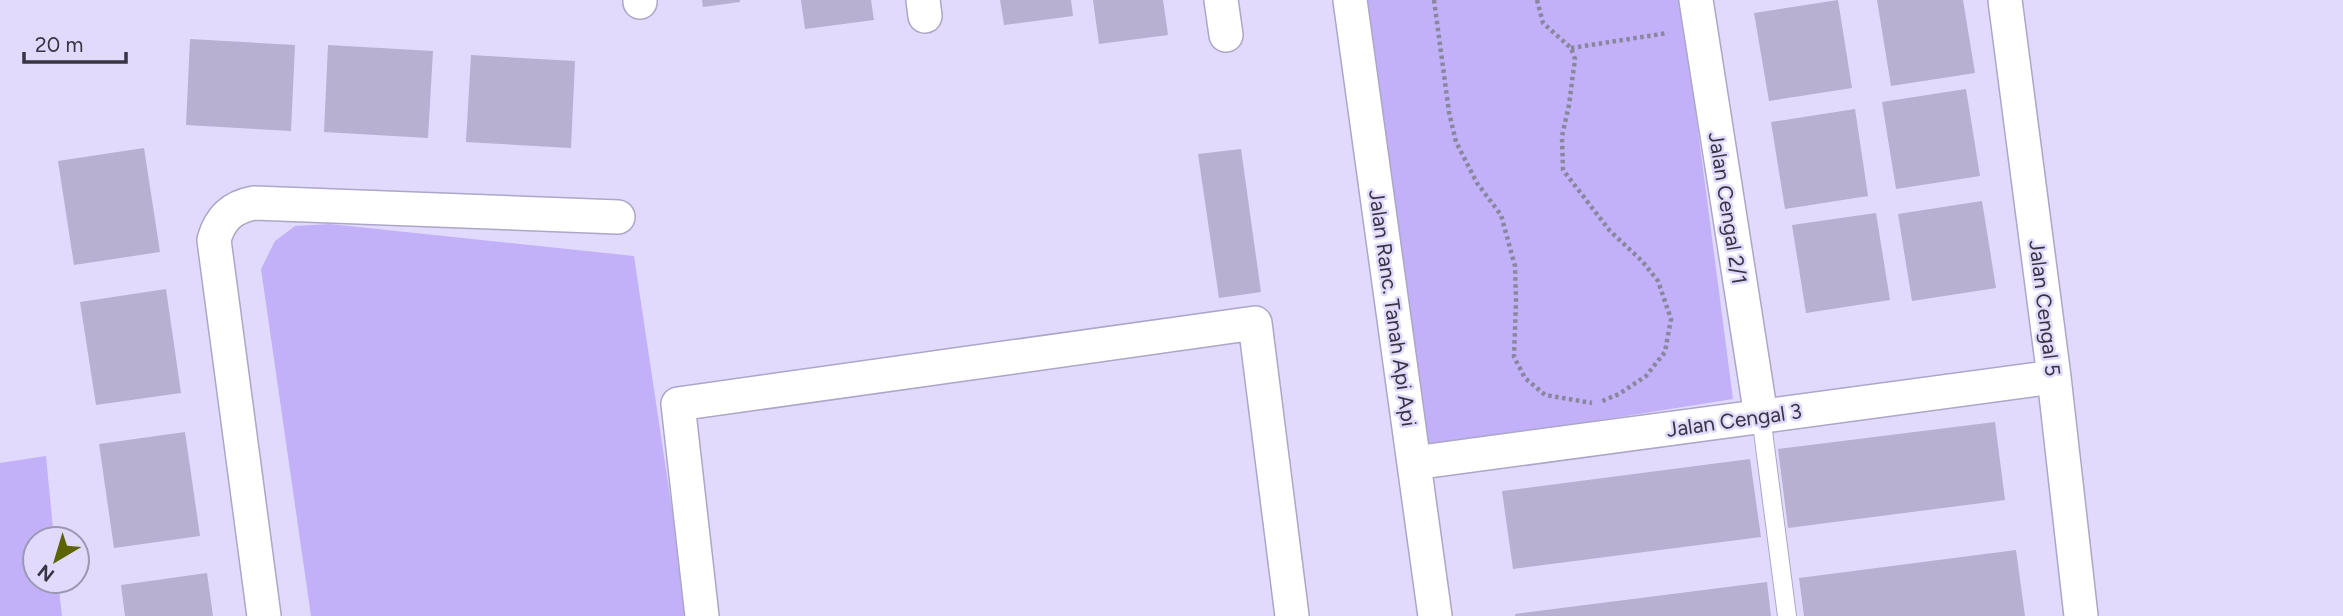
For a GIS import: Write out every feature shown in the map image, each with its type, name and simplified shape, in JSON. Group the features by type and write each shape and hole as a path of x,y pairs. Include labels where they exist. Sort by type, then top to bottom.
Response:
{"street":[{"path":"1222,0 1226,35"},
{"name":"Jalan Ranc. Tanah Api Api","path":"1350,0 1414,464 1431,616"},
{"name":"Jalan Cengal 5","path":"2005,0 2054,377 2081,616"},
{"name":"Jalan Cengal 2/1","path":"1698,14 1761,416"},
{"path":"264,616 214,240 218,226 227,214 240,205 254,203 618,217"},
{"path":"702,616 678,404 1255,323 1292,616"},
{"name":"Jalan Cengal 3","path":"1414,464 2054,377"}],"lane":[{"path":"1761,416 1787,616"}],"path":[{"path":"1434,0 1449,112 1456,142 1478,183 1501,215 1515,266 1514,357 1525,378 1545,395 1597,403 1619,394 1646,376 1665,352 1671,319 1658,281 1642,261 1610,231 1563,170 1562,136 1576,59 1571,48 1543,23 1537,0"},
{"path":"1571,48 1698,14"}],"shaded area":[{"path":"1363,0 1681,0 1733,399 1426,448"},
{"path":"330,224 634,256 688,616 311,616 261,269 275,241 295,226"},
{"path":"46,456 53,525 21,525 21,595 60,595 62,616 0,616 0,463"}],"building":[{"path":"702,0 740,0 740,2 703,7"},
{"path":"801,0 871,0 874,20 805,29"},
{"path":"1000,0 1071,0 1073,16 1004,25"},
{"path":"1093,0 1163,0 1168,35 1099,44"},
{"path":"1838,0 1852,88 1769,101 1754,13"},
{"path":"1877,0 1963,0 1975,73 1891,86"},
{"path":"190,39 295,45 291,131 186,125"},
{"path":"328,45 433,51 428,138 324,132"},
{"path":"471,55 575,61 571,148 466,142"},
{"path":"1966,89 1980,176 1896,189 1882,102"},
{"path":"1855,109 1868,196 1785,209 1771,122"},
{"path":"144,148 160,252 74,265 58,161"},
{"path":"1241,149 1261,292 1219,298 1198,154"},
{"path":"1982,201 1996,288 1912,301 1898,214"},
{"path":"1876,213 1890,300 1806,313 1792,225"},
{"path":"166,289 181,393 96,405 80,302"},
{"path":"1995,422 2005,500 1788,528 1778,449"},
{"path":"185,432 200,536 114,548 99,444"},
{"path":"1750,459 1761,537 1513,569 1502,491"},
{"path":"2016,550 2025,616 1804,616 1799,578"},
{"path":"207,573 213,616 125,616 121,585"},
{"path":"1767,582 1771,616 1515,616 1515,614"}]}
